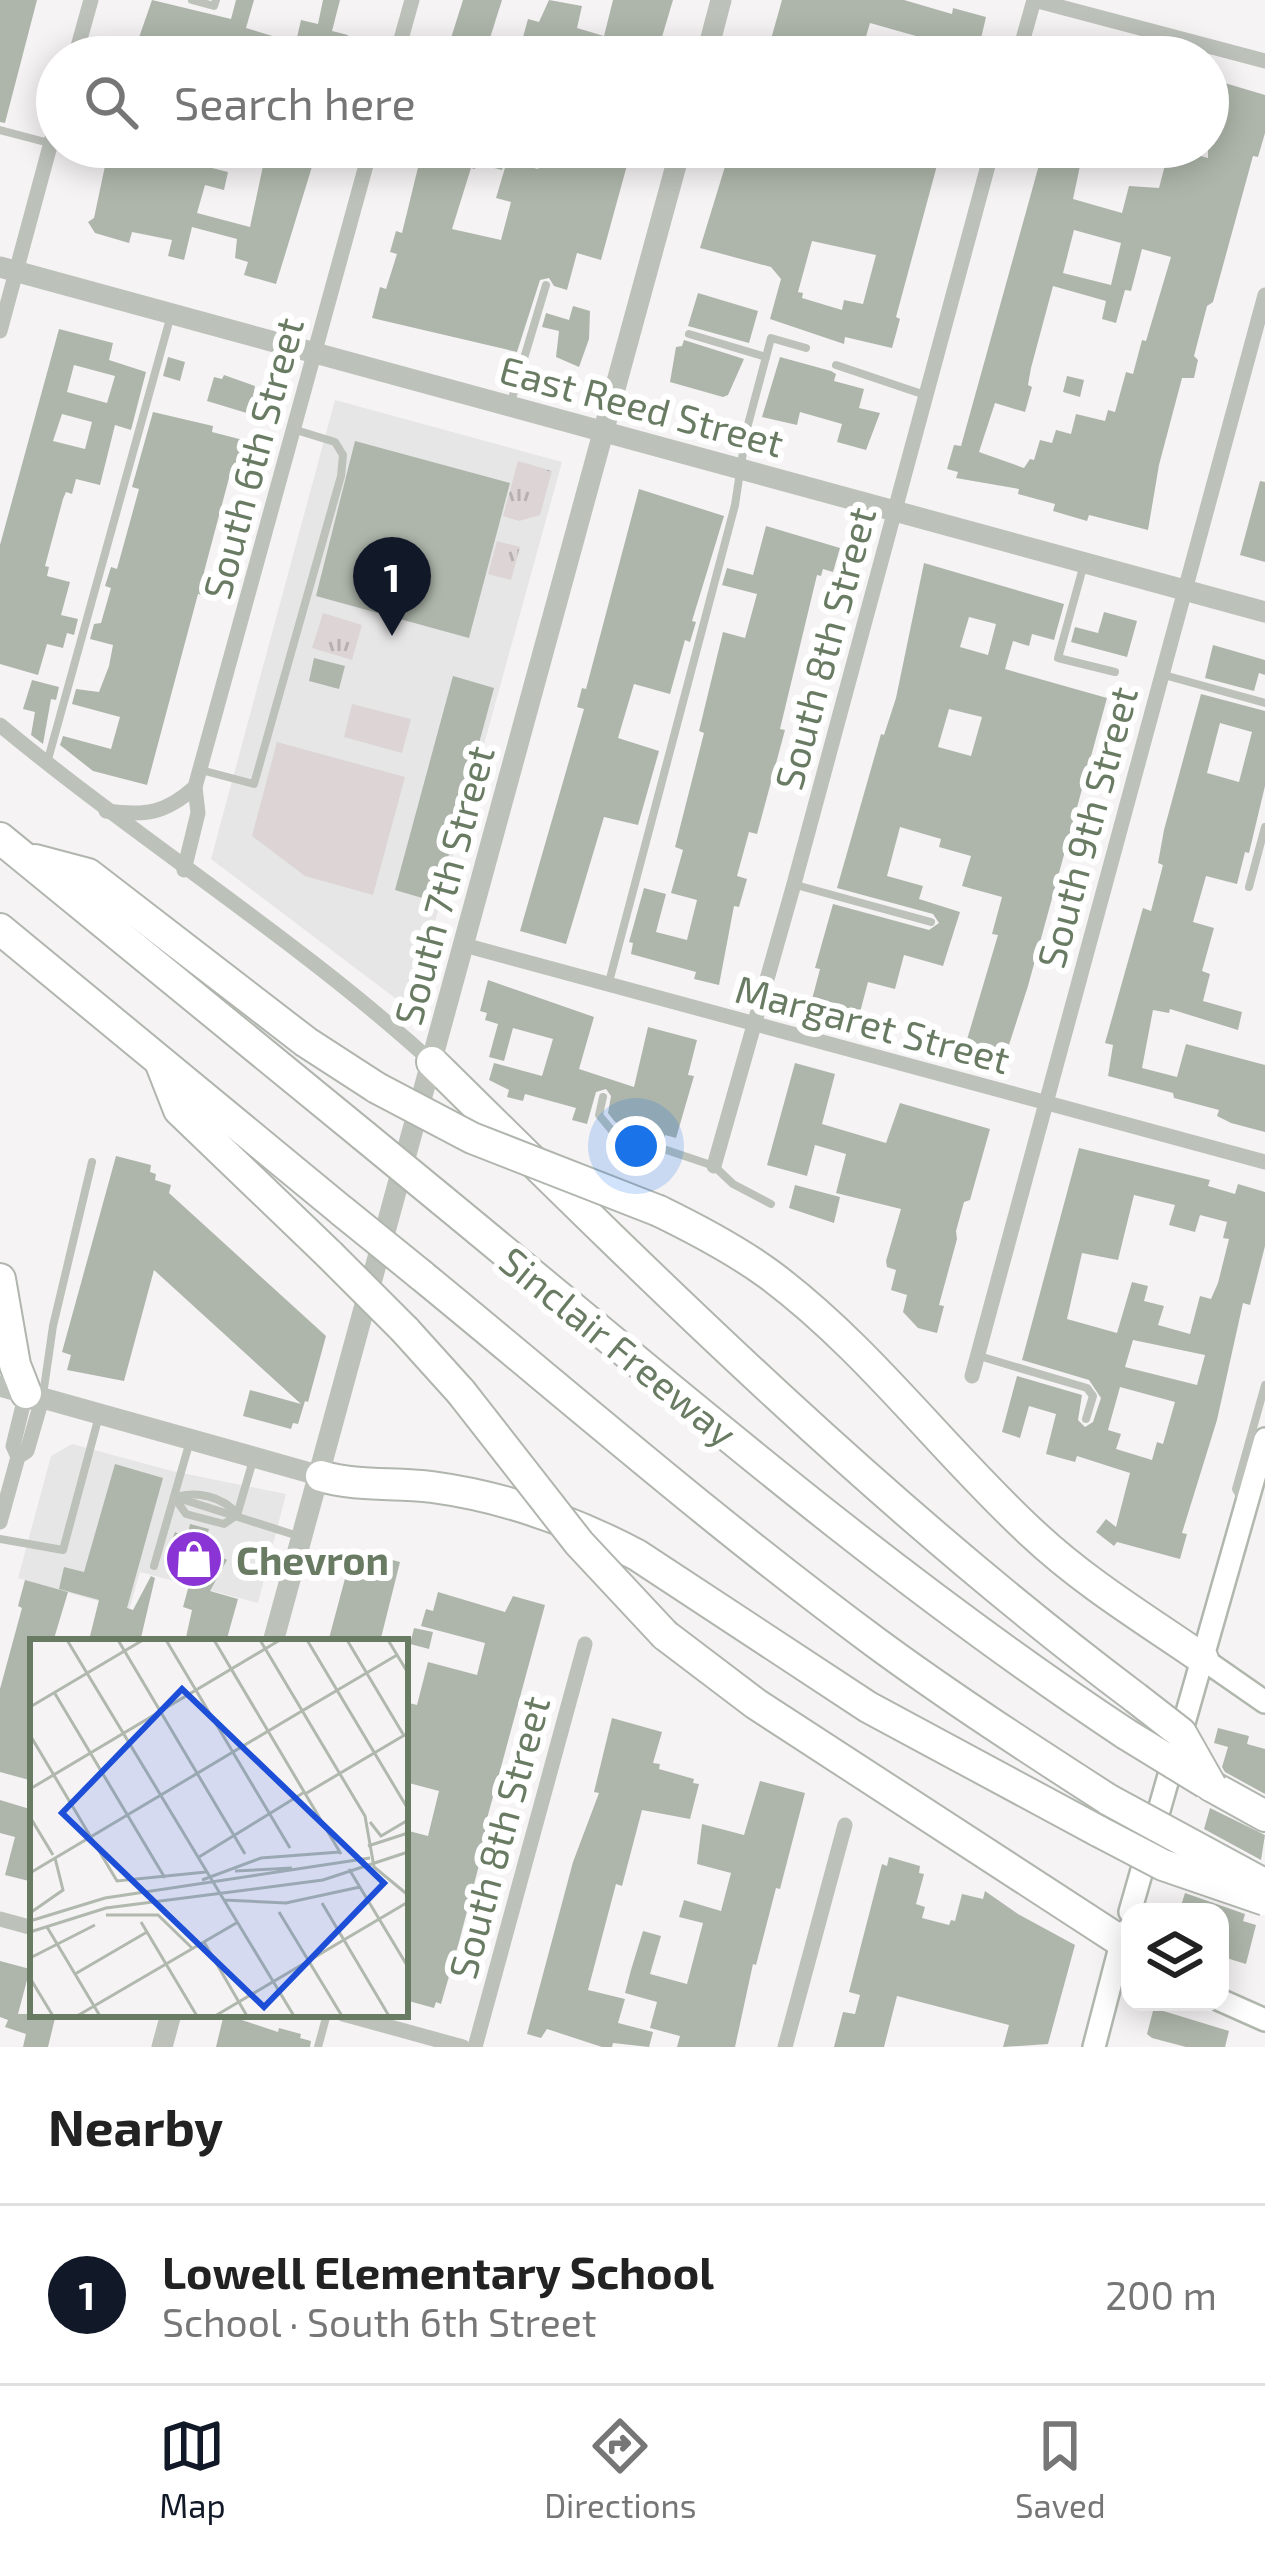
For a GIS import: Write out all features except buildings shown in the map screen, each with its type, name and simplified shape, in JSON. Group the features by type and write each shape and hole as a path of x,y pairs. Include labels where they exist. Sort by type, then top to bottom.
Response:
{"highway":[{"path":"11,848 88,874 306,1042 377,1088 472,1138 659,1211 732,1249 784,1287 854,1350 1035,1536 1077,1572 1203,1659"},
{"name":"Sinclair Freeway","path":"11,848 912,1585 1126,1734 1265,1816"},
{"name":"Sinclair Freeway","path":"0,929 778,1568 874,1641 975,1714 1109,1800 1265,1885"},
{"path":"159,1059 178,1110 406,1330 461,1391 579,1543 665,1635 798,1732 1121,1924"},
{"path":"432,1063 746,1366 915,1520 1056,1638 1181,1733 1211,1786"},
{"path":"0,1279 23,1392"},
{"path":"320,1476 350,1484 394,1482 488,1497 526,1506 601,1536 868,1707 1163,1865 1265,1900"}],"main road":[{"path":"1135,1903 1265,1439"},
{"path":"1203,1659 1265,1702"},
{"path":"1094,2047 1121,1952"},
{"path":"1229,2004 1265,2020"}],"street":[{"path":"81,36 91,0"},
{"path":"402,36 412,0"},
{"path":"712,36 721,0"},
{"path":"1024,36 1034,0 1170,36"},
{"path":"1229,51 1265,61"},
{"path":"0,331 8,269 42,168"},
{"name":"South 6th Street","path":"184,870 198,813 198,778 365,168"},
{"name":"South 7th Street","path":"274,1639 675,168"},
{"name":"South 8th Street","path":"714,1166 987,168"},
{"name":"East Reed Street","path":"8,269 1265,612"},
{"name":"South 9th Street","path":"972,1376 1265,295"},
{"path":"0,725 104,811 332,978 432,1063"},
{"path":"104,811 154,814 177,803 198,778"},
{"name":"Margaret Street","path":"464,945 1265,1162"},
{"path":"0,1522 19,1457 14,1446 23,1392 320,1476"},
{"name":"South 8th Street","path":"475,2047 584,1644"},
{"path":"784,2047 844,1825"},
{"path":"0,1919 30,1927"},
{"path":"162,2047 170,2017"},
{"path":"354,2017 463,2047"}],"lane":[{"path":"192,0 214,6 215,0"},
{"path":"0,130 36,139"},
{"path":"510,407 545,285"},
{"path":"47,764 172,314"},
{"path":"689,334 766,358"},
{"path":"609,985 735,505 746,432 771,338 806,348"},
{"path":"836,365 926,396"},
{"path":"198,778 254,784 341,476 344,455 335,442 293,429"},
{"path":"1084,563 1058,658 1115,673"},
{"path":"1162,674 1265,703"},
{"path":"1249,887 1265,827"},
{"path":"794,884 931,922"},
{"path":"603,1097 599,1115 613,1132 714,1166 733,1184 771,1204"},
{"path":"23,1392 53,1326 92,1162"},
{"path":"978,1356 1090,1390 1093,1396 1086,1419"},
{"path":"1246,1507 1237,1489 1265,1384"},
{"path":"0,1539 63,1550 99,1414"},
{"path":"154,1566 191,1440"},
{"path":"174,1497 185,1514 224,1524 237,1515 254,1457"},
{"path":"174,1497 191,1492 227,1503 237,1515 302,1537"},
{"path":"318,2047 326,2017"}],"shaded area":[{"path":"335,400 562,462 417,987 408,999 399,1001 211,859"},
{"path":"72,1444 286,1494 258,1603 140,1572 129,1610 18,1578 51,1456"}],"green space":[{"path":"518,461 552,471 540,515 519,521 503,516"},
{"path":"497,541 520,547 511,580 488,574"},
{"path":"323,613 362,625 352,660 312,648"},
{"path":"352,704 411,719 402,753 344,737"},
{"path":"277,742 405,777 373,895 305,876 252,836"}],"place":[{"name":"Lowell Elementary School","path":"392,636"},
{"name":"Chevron","path":"194,1559"}]}
